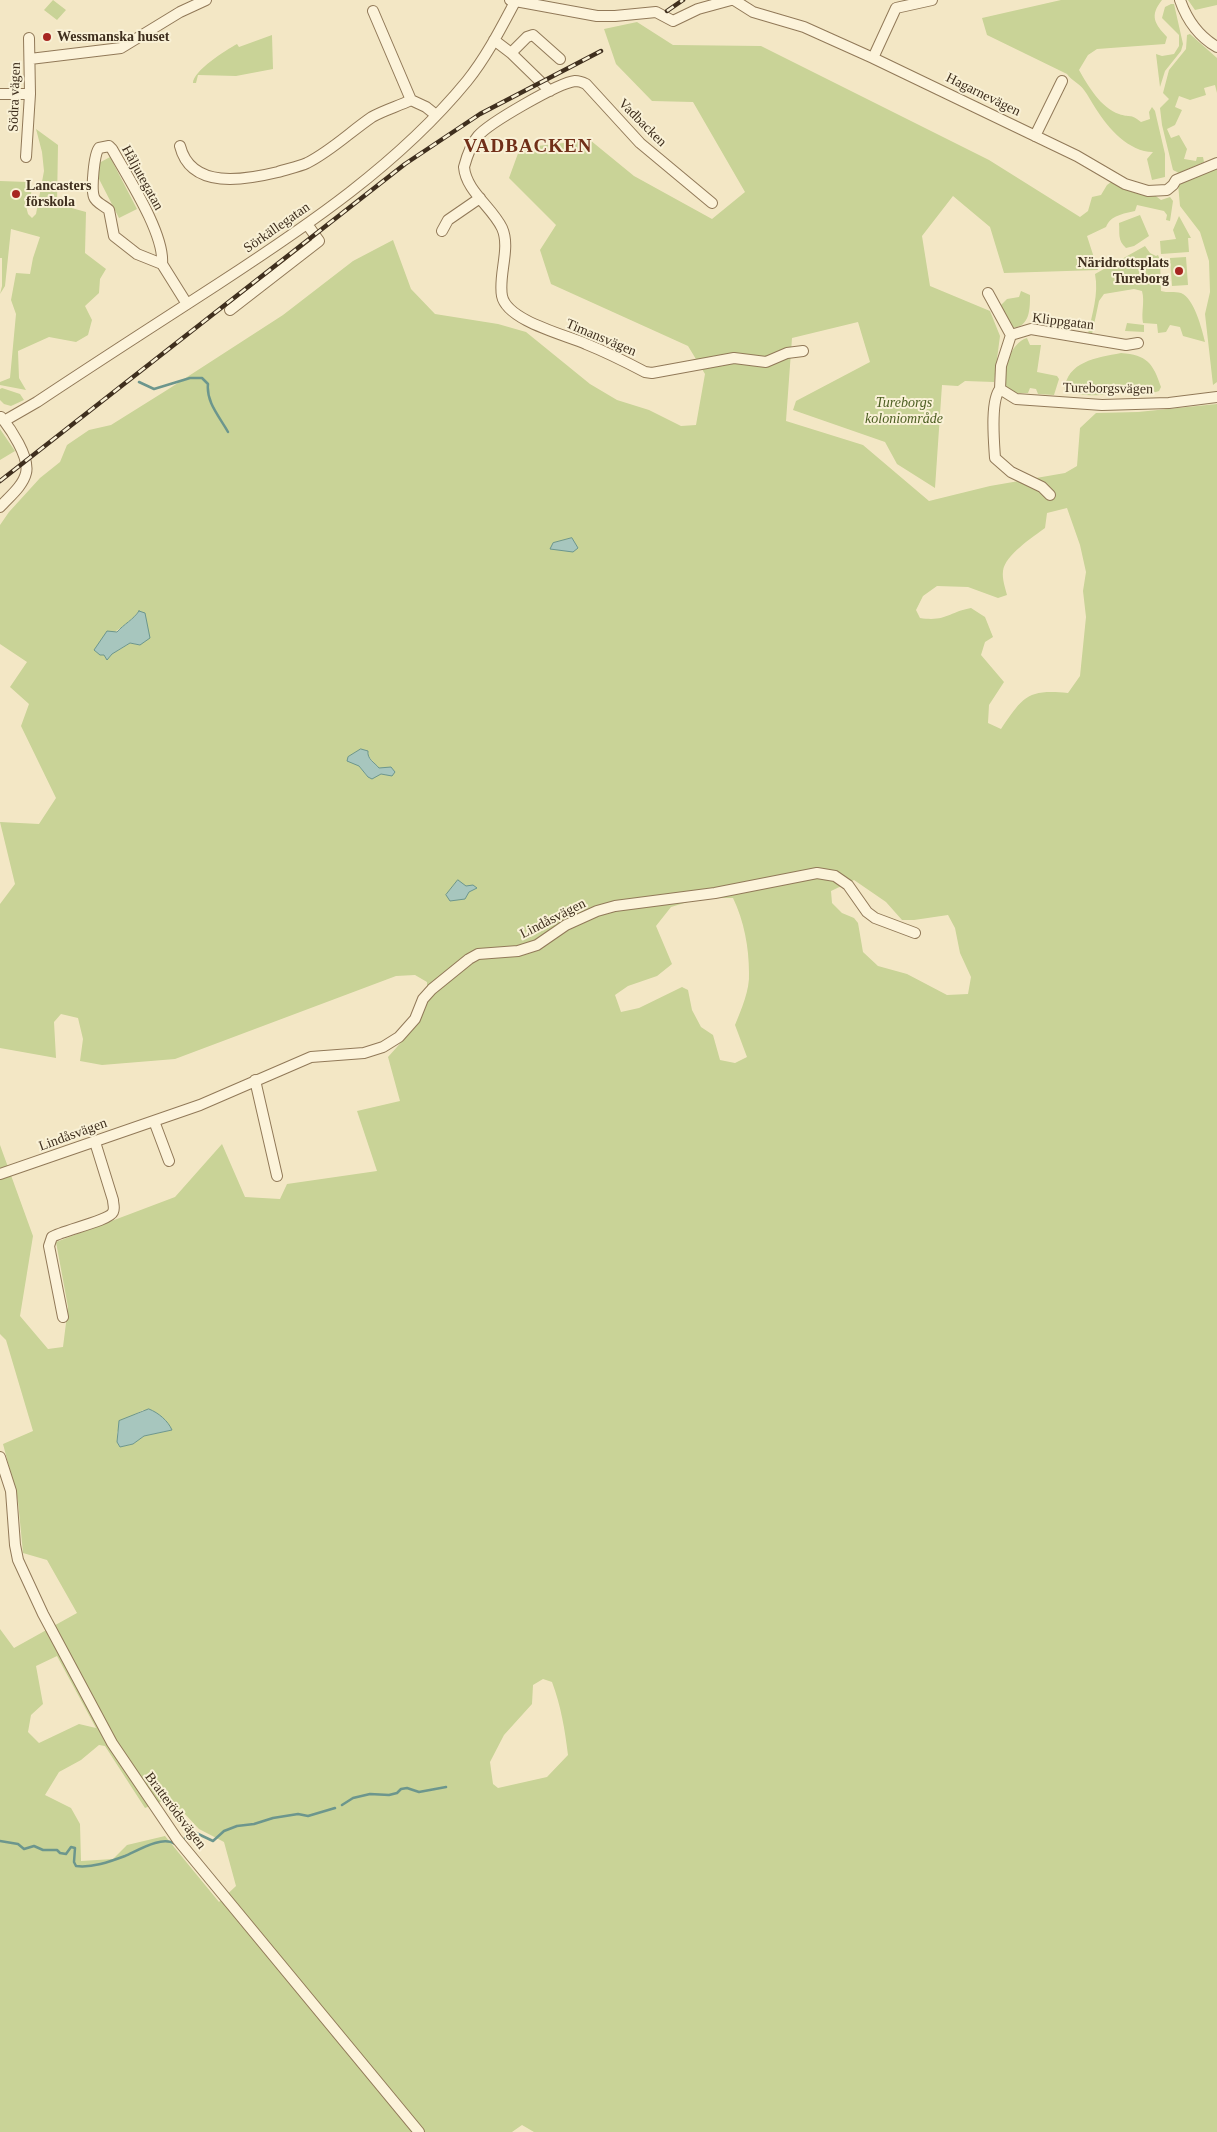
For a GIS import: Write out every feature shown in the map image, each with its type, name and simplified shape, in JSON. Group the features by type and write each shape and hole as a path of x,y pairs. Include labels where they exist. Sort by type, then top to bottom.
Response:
{"street":[{"path":"30,59 121,48 180,12 206,0"},
{"path":"513,1 597,16 656,12 673,21 698,9 732,0"},
{"name":"Hagarnevägen","path":"732,0 753,12 804,27 873,58 1035,136 1125,184 1148,191 1167,190 1173,186 1176,180 1217,163"},
{"path":"873,58 896,8 932,0"},
{"path":"1180,0 1193,25 1206,39 1217,47"},
{"name":"Sörkällegatan","path":"2,418 37,402 275,248 376,171 436,115 468,79 494,40 513,1"},
{"path":"373,11 411,100 426,107 436,115"},
{"path":"511,53 531,35 536,36 560,59"},
{"name":"Södra vägen","path":"26,157 30,94 30,38"},
{"path":"494,40 511,53 550,91"},
{"name":"Vadbacken","path":"550,91 576,81 586,84 640,143 712,203"},
{"path":"1035,136 1062,81"},
{"name":"Timansvägen","path":"550,91 493,123 474,141 468,153 464,170 480,198 502,228 504,236 502,296 514,312 546,330 585,343 645,372 652,373 700,366 734,358 766,362 787,354 803,351"},
{"path":"0,94 30,94"},
{"path":"180,146 182,156 189,165 208,176 235,180 259,176 306,164 374,116 411,100"},
{"name":"Håljutegatan","path":"162,264 163,257 159,241 138,195 112,149 104,146 99,148 95,158 94,194 97,201 109,210 114,236 137,254 162,264 187,304"},
{"path":"442,231 448,220 480,198"},
{"path":"230,310 319,241 307,224"},
{"path":"988,293 1011,335 1001,366 1000,389 996,393 994,458 1011,472 1042,487 1050,495"},
{"name":"Klippgatan","path":"1011,335 1031,329 1126,345 1138,343"},
{"name":"Tureborgsvägen","path":"1000,389 1016,399 1102,405 1169,403 1217,397"},
{"path":"0,507 22,481 27,471 16,440 2,418"},
{"name":"Lindåsvägen","path":"0,1174 200,1105 311,1057 364,1053 383,1047 399,1037 415,1018 423,999 432,989 469,959 478,954 518,951 537,945 566,925 615,906 715,893 817,873 836,876 848,885 867,912 875,918 914,933"},
{"path":"255,1080 276,1176"},
{"path":"154,1121 169,1161"},
{"path":"63,1318 49,1246 52,1237 101,1219 112,1214 114,1210 113,1200 95,1142"},
{"name":"Bratterödsvägen","path":"0,1456 12,1492 15,1545 18,1560 31,1590 112,1743 177,1839 419,2132"}],"green space":[{"path":"53,0 66,10 57,20 44,10"},
{"path":"1061,0 1162,0 1156,11 1155,20 1167,37 1165,44 1097,49 1088,55 1079,70 1096,96 1112,111 1141,122 1150,119 1149,112 1152,107 1155,111 1165,154 1165,177 1152,180 1147,159 1153,152 1136,148 1120,138 1101,116 1087,94 1067,74 987,35 982,18"},
{"path":"1188,0 1217,0 1217,5 1195,10"},
{"path":"1174,4 1183,44 1181,51 1165,71 1160,87 1156,54 1162,56 1174,54 1179,46 1179,35 1162,18 1165,7"},
{"name":"Tureborgs koloniområde","path":"637,22 673,45 761,46 989,160 1080,217 1088,211 1092,197 1101,195 1111,182 1123,189 1153,194 1161,200 1170,197 1173,201 1170,221 1166,220 1167,215 1164,211 1137,205 1135,211 1114,217 1106,227 1087,236 1098,270 1004,273 990,227 953,196 922,236 930,286 990,311 1000,336 994,382 965,381 958,386 942,385 935,488 897,464 885,442 793,410 796,401 870,362 858,322 792,338 786,421 863,445 929,501 990,486 1065,473 1077,466 1080,428 1096,413 1138,412 1217,404 1217,2132 534,2132 522,2125 512,2132 0,2132 0,1629 14,1648 77,1613 47,1560 23,1553 18,1501 3,1444 33,1431 6,1340 0,1334 0,1145 33,1236 20,1316 48,1349 63,1347 68,1307 56,1242 175,1197 222,1144 245,1197 280,1199 287,1184 377,1171 357,1111 400,1101 388,1057 414,1028 425,1009 427,982 415,975 396,976 175,1059 102,1065 80,1061 83,1039 78,1018 61,1014 54,1022 56,1058 0,1048 0,904 15,884 0,822 39,824 56,798 21,726 29,704 10,687 27,662 0,644 0,525 9,512 40,478 60,462 67,445 89,430 111,425 167,390 283,315 353,261 393,240 411,289 435,314 498,324 526,332 590,384 617,400 649,410 681,426 696,425 705,374 688,346 551,284 540,250 556,225 509,178 520,148 590,140 634,176 712,219 745,192 693,102 652,101 616,64 604,29","holes":["1067,508 1080,545 1086,572 1083,591 1086,617 1080,676 1068,693 1043,692 1021,702 1001,729 988,723 989,705 1004,682 981,655 985,642 993,637 985,617 971,608 942,618 929,619 920,618 916,610 923,596 937,586 968,587 998,598 1007,595 1003,577 1005,565 1020,547 1045,528 1047,513","139,611 140,645 130,643 108,653 94,650 105,639 129,622","367,755 379,768 392,775 381,774 368,777 359,766","854,880 886,902 902,920 948,915 955,928 960,953 971,977 968,994 947,995 907,974 878,966 863,952 858,923 854,918 842,913 832,903 831,891","701,898 733,898 743,925 748,954 748,986 745,1000 735,1025 747,1057 735,1063 720,1060 713,1035 701,1027 692,1010 688,990 682,987 639,1008 621,1012 615,995 628,986 657,976 672,964 656,926 671,907","143,1410 172,1430 144,1436 133,1444 120,1447 117,1442 117,1432","57,1656 96,1728 79,1724 39,1743 28,1732 31,1715 43,1704 36,1666","543,1679 552,1682 566,1736 568,1755 547,1777 498,1788 493,1784 490,1762 504,1735 532,1704 533,1685","99,1745 105,1746 145,1808 163,1801 184,1813 199,1829 224,1842 236,1886 219,1902 165,1836 127,1845 113,1859 81,1861 80,1824 71,1808 45,1795 59,1772 81,1760"]},
{"path":"1190,34 1217,58 1217,93 1215,85 1204,88 1206,95 1190,100 1179,96 1175,107 1182,110 1175,125 1167,129 1171,138 1179,135 1187,149 1184,159 1196,161 1197,157 1203,157 1204,162 1179,173 1173,170 1162,125 1160,108 1169,99 1163,93 1169,70 1186,49 1187,35"},
{"path":"272,35 273,69 236,76 198,75 196,83 193,83 194,78 204,67 232,47 237,44 239,47"},
{"path":"36,129 58,145 57,204 86,212 85,253 106,269 100,279 99,293 85,306 92,320 88,335 76,342 49,337 18,351 19,378 26,390 0,385 0,382 10,378 16,314 11,300 16,273 30,274 40,237 11,229 5,286 0,294 2,286 2,258 0,258 0,181 28,182 28,185 32,186 30,202 25,202 28,214 32,218 36,214 44,171 42,152"},
{"path":"110,157 137,209 119,218 99,179 99,163"},
{"path":"1217,166 1217,382 1213,385 1205,314 1210,292 1209,261 1200,232 1180,206 1178,184"},
{"path":"1140,215 1149,236 1134,246 1126,248 1120,239 1119,223"},
{"path":"1179,216 1191,238 1188,238 1189,252 1161,254 1160,241 1176,239 1173,230"},
{"path":"1145,246 1150,253 1158,255 1160,260 1161,291 1179,292 1186,296 1197,314 1205,342 1183,336 1180,327 1170,325 1166,332 1158,333 1157,324 1143,323 1142,291 1134,289 1104,294 1099,301 1092,334 1088,334 1096,296 1095,274"},
{"name":"Näridrottsplats Tureborg","path":"1186,257 1188,285 1172,286 1170,258"},
{"path":"1021,291 1030,295 1028,316 1026,321 1018,327 1012,328 1000,306 1007,299 1019,297"},
{"path":"1127,323 1144,325 1144,332 1125,331"},
{"path":"1027,338 1030,345 1041,345 1037,372 1057,376 1059,379 1054,395 1038,394 1036,389 1030,388 1028,393 1010,391 1005,383 1005,368 1011,352 1021,341"},
{"path":"1121,353 1143,358 1152,366 1161,387 1159,391 1145,394 1113,390 1106,394 1096,395 1064,391 1066,381 1077,367 1093,359"},
{"path":"0,389 20,394 24,400 11,406 4,404 0,400"},
{"path":"0,429 15,451 0,460"}],"water":[{"path":"572,538 578,548 573,552 550,549 553,543"},
{"path":"139,611 145,613 150,638 140,645 130,643 112,654 107,660 104,655 100,655 94,650 107,631 117,632"},
{"path":"361,749 368,751 370,758 379,768 391,767 395,772 392,776 381,774 372,779 359,766 347,761 348,757"},
{"path":"458,880 466,886 473,885 477,888 469,892 465,899 450,901 446,895"},
{"path":"149,1409 163,1418 172,1430 144,1436 133,1444 120,1447 117,1442 119,1421"}],"waterway":[{"path":"139,382 154,389 190,378 202,378 208,384 211,403 228,432"},
{"path":"342,1805 353,1798 370,1794 389,1795 407,1788 419,1792 446,1787"},
{"path":"185,1838 194,1832 213,1841 224,1831 237,1826 298,1814 308,1816 335,1808"},
{"path":"0,1841 18,1844 24,1849 34,1846 43,1850 57,1850 60,1853 66,1854 71,1847 75,1848 74,1862 76,1866 94,1865 113,1860 163,1841 175,1844"}],"railway":[{"path":"667,11 683,0"},
{"path":"0,481 405,164 480,114 601,51"}],"place":[{"name":"Wessmanska huset","path":"47,37"},
{"name":"Lancasters förskola","path":"16,194"},
{"name":"Näridrottsplats Tureborg","path":"1179,271"}],"district":[{"name":"VADBACKEN","path":"528,147"}]}
